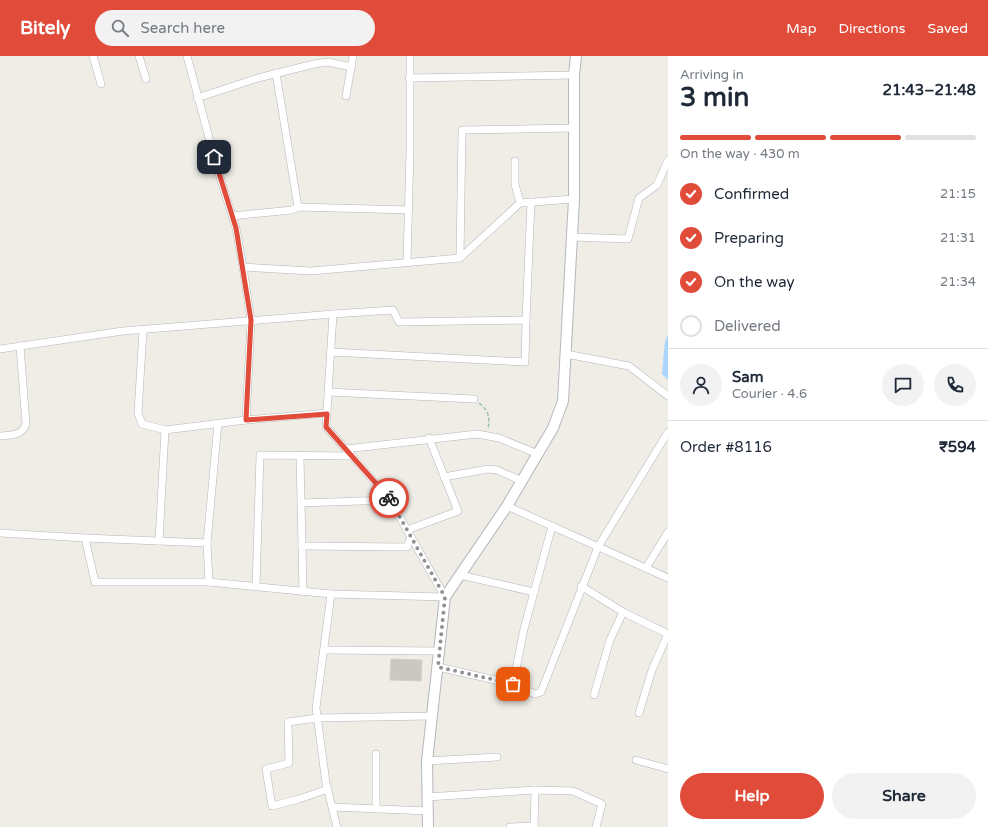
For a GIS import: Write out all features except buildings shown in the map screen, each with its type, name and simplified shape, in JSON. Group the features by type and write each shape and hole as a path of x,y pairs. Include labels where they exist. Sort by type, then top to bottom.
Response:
{"street":[{"path":"93,56 100,84"},
{"path":"139,56 146,79"},
{"path":"187,56 197,98 232,216 251,320 246,420"},
{"path":"346,96 353,56"},
{"path":"407,262 409,210 410,56"},
{"path":"428,827 427,761 445,597 507,506 552,428 563,401 574,199 574,75 576,56"},
{"path":"197,98 258,78 314,64 328,62 351,67"},
{"path":"276,73 298,208"},
{"path":"409,78 574,75"},
{"path":"460,258 462,130 574,128"},
{"path":"572,237 628,239 639,198 657,185 668,160"},
{"path":"515,161 515,184 520,203"},
{"path":"242,267 311,271 460,258 520,203 574,199"},
{"path":"330,352 525,362 531,202"},
{"path":"232,216 292,210 298,208 409,210"},
{"path":"0,348 143,330 251,320 393,310 400,322 526,320"},
{"path":"333,314 326,427 390,500 445,597"},
{"path":"143,330 138,413 142,424 165,430 246,420 327,414"},
{"path":"0,436 22,432 26,424 20,346"},
{"path":"566,354 629,366 668,396"},
{"path":"328,392 474,399"},
{"path":"209,582 207,543 218,423"},
{"path":"159,541 165,430"},
{"path":"438,667 513,684 535,694 541,692 598,546 668,432"},
{"path":"346,449 429,438 476,434 499,438 538,454"},
{"path":"407,530 458,511 429,438"},
{"path":"256,587 260,455 352,456"},
{"path":"300,456 303,592"},
{"path":"444,476 488,469 497,470 522,480"},
{"path":"301,503 390,500"},
{"path":"507,506 668,578"},
{"path":"513,684 534,592 552,526"},
{"path":"646,568 668,532"},
{"path":"0,533 207,543"},
{"path":"302,546 407,547 411,537"},
{"path":"85,538 95,582 209,582 331,594 445,597"},
{"path":"460,575 534,592"},
{"path":"582,586 623,612 668,634 652,670 639,713"},
{"path":"331,594 316,708 328,789 337,827"},
{"path":"594,696 610,640 623,612"},
{"path":"324,650 440,651"},
{"path":"328,789 272,806 266,769 289,763 288,722 317,718 432,716"},
{"path":"376,754 376,809"},
{"path":"427,761 497,757"},
{"path":"636,760 668,769"},
{"path":"427,797 535,790 573,791 602,804 596,827"},
{"path":"510,827 534,826 535,790"},
{"path":"332,807 428,811"}],"path":[{"path":"474,399 486,408 490,418 487,436"}],"water":[{"path":"668,335 668,380 662,374 665,341"}],"way so far":[{"path":"389,498 445,597 438,667 513,684"}],"route":[{"path":"214,157 236,228 251,320 246,420 327,414 326,427 389,498"}]}
